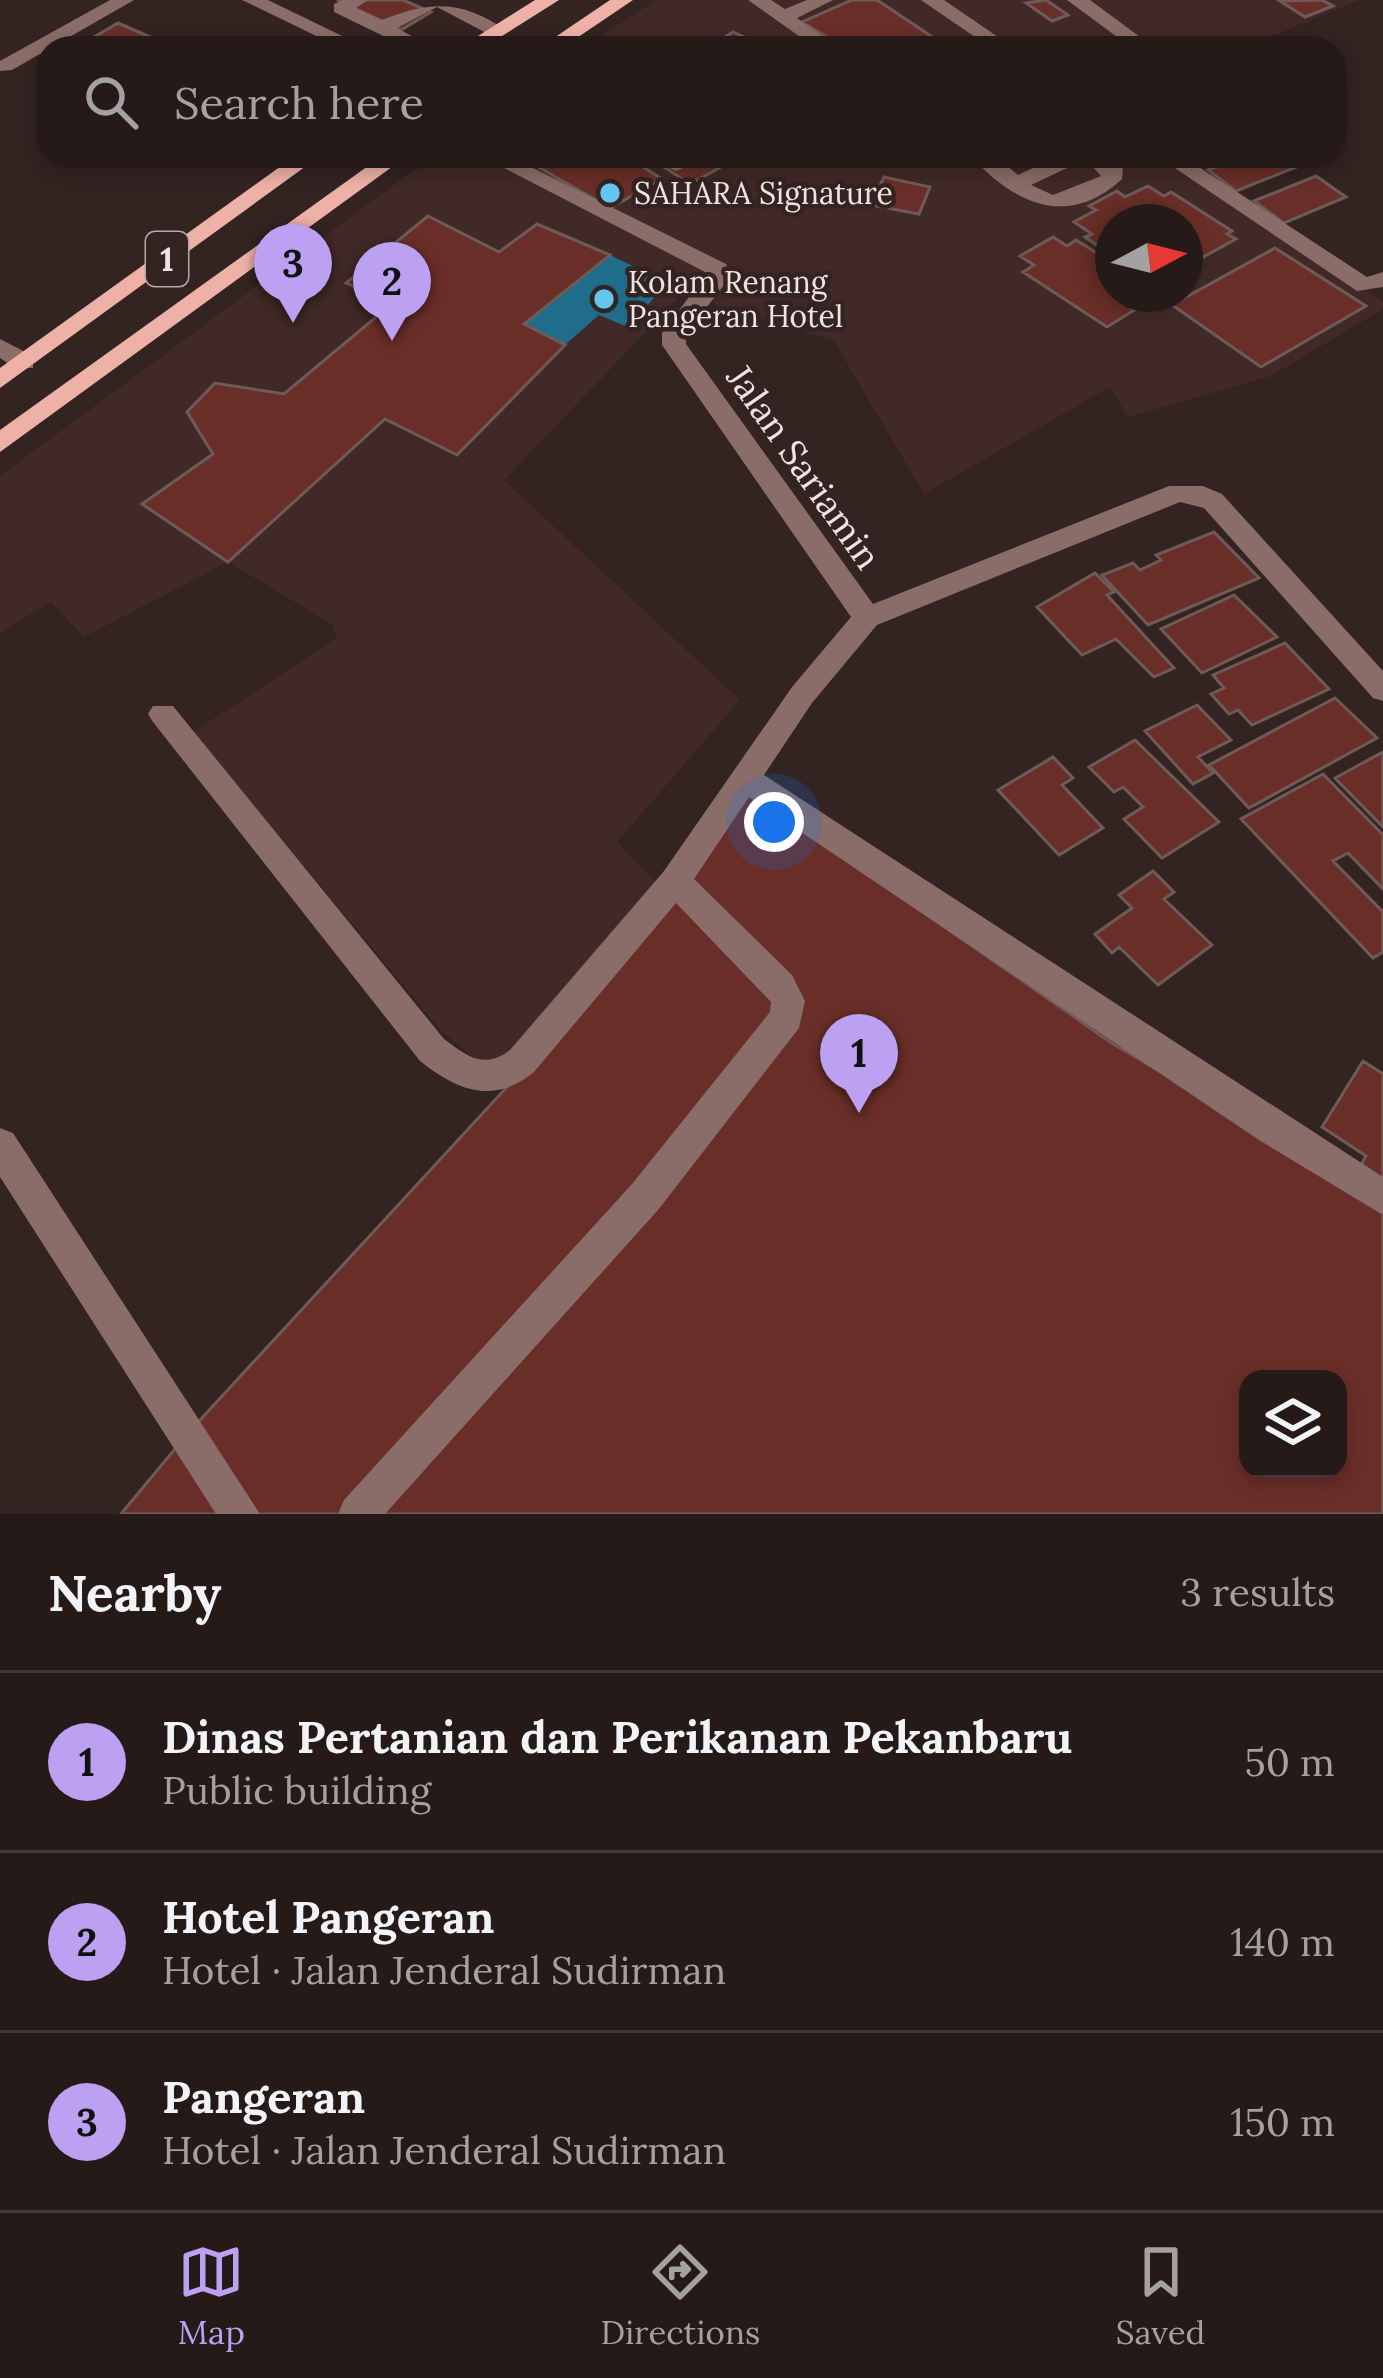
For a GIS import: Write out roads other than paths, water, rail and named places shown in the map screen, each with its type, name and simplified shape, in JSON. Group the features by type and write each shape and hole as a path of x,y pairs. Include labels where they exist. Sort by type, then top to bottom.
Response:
{"main road":[{"path":"489,36 549,0"},
{"path":"567,36 622,0"},
{"name":"1","path":"24,362 292,168"},
{"path":"0,443 379,168"},
{"path":"0,380 24,362"}],"street":[{"path":"59,36 124,0"},
{"path":"251,0 330,36"},
{"path":"359,9 396,0"},
{"path":"382,28 437,0 505,26"},
{"path":"478,0 505,26"},
{"path":"758,0 811,36"},
{"path":"783,17 823,0"},
{"path":"907,0 956,36"},
{"path":"931,0 986,36"},
{"path":"1077,0 1128,36"},
{"path":"359,9 399,36"},
{"path":"5,66 36,49"},
{"name":"Jalan Sariamin","path":"516,168 718,269 718,276 674,333 674,345 867,617"},
{"path":"998,168 1042,202 1066,201 1114,174 1107,168"},
{"path":"1017,183 1050,168"},
{"path":"1187,168 1377,287"},
{"path":"0,347 24,362"},
{"path":"163,714 432,1050 459,1071 479,1078 507,1076 522,1061 675,881 802,695 867,617 1178,493 1193,493 1213,501 1383,690"},
{"path":"744,778 1271,1128 1383,1197"},
{"path":"358,1514 645,1197 787,1017 788,1001 780,986 675,881"},
{"path":"0,1145 241,1514"}],"water":[{"name":"Kolam Renang Pangeran Hotel","path":"610,255 666,282 630,328 599,315 565,345 524,324"}],"place":[{"name":"SAHARA Signature","path":"610,193"},
{"name":"Kolam Renang Pangeran Hotel","path":"604,299"},
{"name":"Pangeran","path":"293,323"},
{"name":"Hotel Pangeran","path":"392,341"},
{"name":"Dinas Pertanian dan Perikanan Pekanbaru","path":"859,1113"}]}
